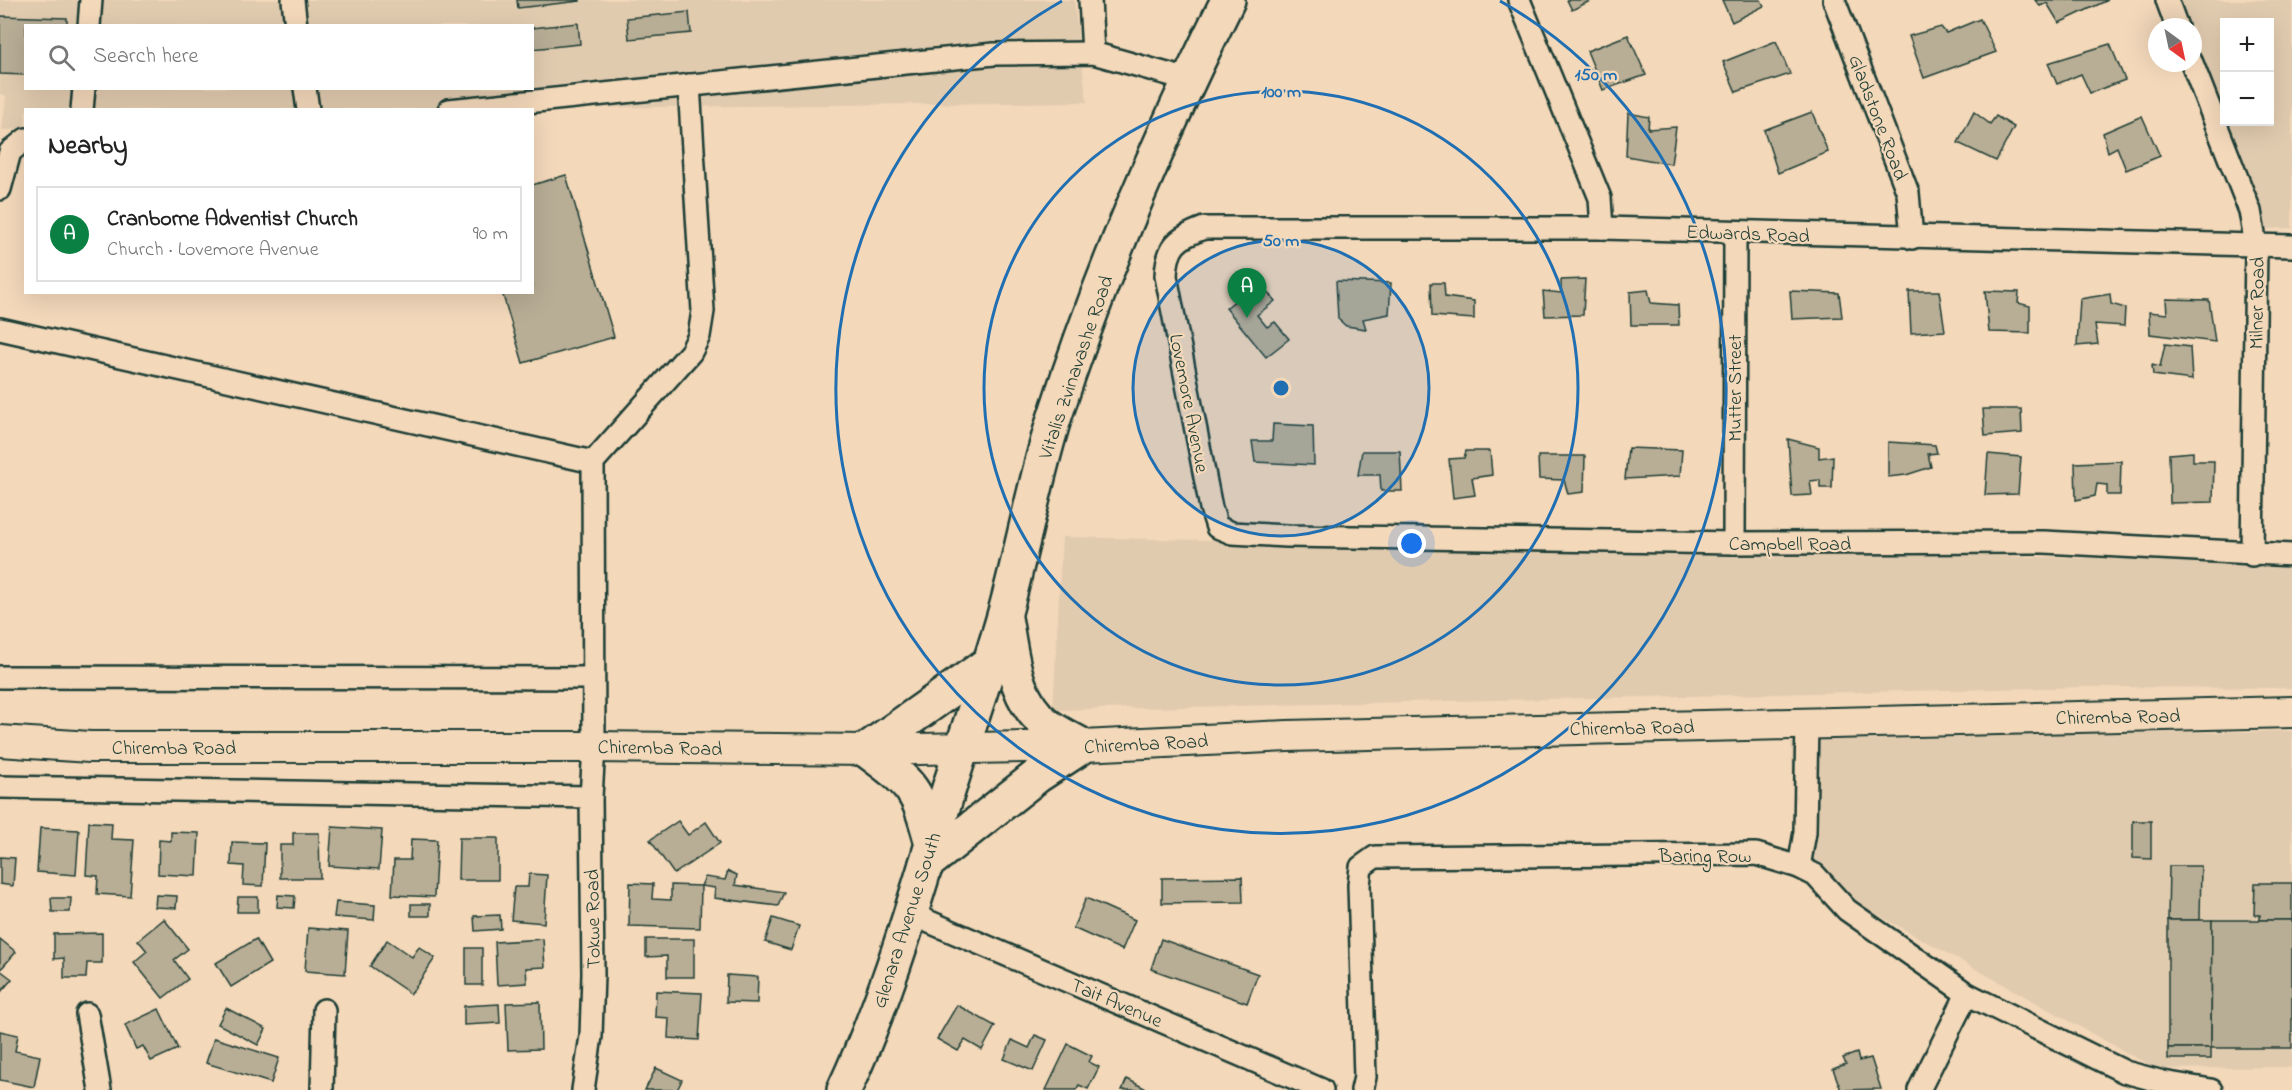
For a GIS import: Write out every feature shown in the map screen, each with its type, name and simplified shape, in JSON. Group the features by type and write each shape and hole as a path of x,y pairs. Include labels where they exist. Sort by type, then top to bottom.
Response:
{"main road":[{"name":"Vitalis Zvinavashe Road","path":"962,748 1004,614 1054,418 1126,225 1189,80 1228,0"},
{"path":"989,663 866,750 914,789 921,804 929,854 1037,776 1083,746 1045,724 1030,706 1018,684 1004,614"},
{"name":"Chiremba Road","path":"0,741 90,747 594,747 866,750 1083,746 1287,736 1807,722 2292,712"},
{"name":"Glenara Avenue South","path":"844,1090 872,1024 911,914 962,748"}],"street":[{"path":"89,24 91,0"},
{"path":"292,0 296,24"},
{"path":"1090,0 1093,53"},
{"path":"1519,0 1600,198 1602,228"},
{"name":"Gladstone Road","path":"1834,0 1908,193 1912,238"},
{"path":"2167,0 2174,18"},
{"path":"468,108 994,54 1093,53 1189,80"},
{"name":"Milner Road","path":"2196,72 2250,211 2256,246 2252,555"},
{"path":"0,329 593,462 691,352 699,336 703,312 689,85"},
{"path":"82,108 84,90"},
{"path":"305,90 308,108"},
{"path":"0,189 10,152 24,141"},
{"name":"Edwards Road","path":"1204,228 1602,228 1912,238 2292,246"},
{"name":"Lovemore Avenue","path":"1204,228 1188,234 1174,245 1167,259 1166,276 1211,508 1217,527 1232,532 1287,536"},
{"name":"Mutter Street","path":"1734,543 1735,233"},
{"name":"Tokwe Road","path":"584,1090 591,1036 593,974 591,797 594,747 593,462"},
{"name":"Campbell Road","path":"1287,536 1734,543 2044,542 2252,555 2292,555"},
{"path":"0,677 592,678"},
{"path":"1799,867 1805,832 1807,722"},
{"path":"0,787 591,797"},
{"name":"Baring Row","path":"1362,1090 1365,1077 1359,885 1361,867 1375,857 1756,854 1799,867 1815,875 1846,910 1967,994 2125,1072 2163,1082 2211,1090"},
{"name":"Tait Avenue","path":"911,914 1322,1090"},
{"path":"1919,1090 1967,994"},
{"path":"322,1090 324,1010"},
{"path":"87,1014 100,1090"}],"shaded area":[{"path":"0,0 1074,0 1087,102 534,109 24,108 24,129 2,130 6,96 0,94"},
{"path":"2176,0 2292,0 2292,228 2261,229 2223,126 2274,126 2274,18 2220,18 2220,118 2202,69 2202,18 2183,18"},
{"path":"1062,537 2292,562 2292,688 2088,687 1053,710"},
{"path":"2292,731 2292,1067 2156,1069 1795,869 1791,737"}],"building":[{"path":"517,0 580,0 580,1 518,8"},
{"path":"1567,0 1592,0 1572,10"},
{"path":"1722,0 1761,0 1764,6 1732,22"},
{"path":"2035,0 2108,0 2059,23 2047,3 2040,6"},
{"path":"689,12 691,33 629,39 627,18"},
{"path":"0,16 67,18 67,24 24,24 24,75 0,74"},
{"path":"1980,19 1996,52 1924,78 1909,36 1941,27 1946,33"},
{"path":"578,23 580,44 534,49 534,28"},
{"path":"1628,35 1646,75 1603,90 1587,51"},
{"path":"1776,41 1790,74 1736,92 1723,62"},
{"path":"2110,44 2125,80 2090,93 2081,74 2057,84 2048,63"},
{"path":"1812,112 1828,152 1778,173 1764,130"},
{"path":"1974,112 1990,124 1996,116 2014,127 1996,161 1958,143"},
{"path":"1628,113 1649,117 1648,129 1676,127 1671,164 1626,156"},
{"path":"2142,116 2160,156 2126,170 2117,147 2108,152 2103,133"},
{"path":"566,175 614,337 523,363 503,294 534,294 534,184"},
{"path":"1256,279 1275,301 1257,315 1267,327 1275,322 1289,339 1266,357 1226,308 1237,299 1235,296"},
{"path":"1585,279 1583,315 1545,316 1543,291 1561,293 1561,280"},
{"path":"1336,281 1391,283 1389,314 1363,319 1366,329 1346,326 1338,319"},
{"path":"1431,283 1444,283 1445,297 1474,301 1474,319 1432,316"},
{"path":"1648,290 1651,303 1678,305 1679,325 1631,325 1630,292"},
{"path":"1790,291 1839,293 1842,317 1792,319"},
{"path":"1909,291 1939,291 1945,331 1911,333"},
{"path":"1985,291 2019,292 2018,303 2030,306 2030,333 1989,332"},
{"path":"2110,294 2111,304 2125,308 2124,326 2095,324 2098,344 2077,346 2080,299"},
{"path":"2166,299 2209,300 2215,342 2150,334 2149,312 2167,314"},
{"path":"2165,344 2190,347 2192,380 2153,375 2152,365 2160,367"},
{"path":"1983,409 2021,409 2022,433 1985,436"},
{"path":"1273,424 1313,426 1314,465 1255,462 1252,441 1272,441"},
{"path":"1788,439 1819,447 1819,458 1833,456 1832,488 1820,488 1820,480 1810,481 1812,495 1792,496"},
{"path":"1888,442 1935,445 1937,453 1928,454 1931,467 1906,475 1888,477"},
{"path":"1628,448 1682,450 1680,476 1625,479"},
{"path":"1362,451 1400,451 1402,491 1381,491 1380,475 1358,475"},
{"path":"1466,451 1490,451 1492,475 1472,478 1475,495 1453,498 1449,459 1464,458"},
{"path":"2193,452 2193,461 2214,461 2213,502 2170,503 2169,454"},
{"path":"1988,454 2021,457 2018,494 1985,495"},
{"path":"1538,456 1585,456 1584,492 1568,494 1564,480 1539,479"},
{"path":"2121,461 2120,495 2107,495 2107,485 2097,484 2095,496 2076,500 2075,463"},
{"path":"678,821 688,835 706,822 720,843 674,874 650,840"},
{"path":"2133,821 2151,821 2151,859 2133,858"},
{"path":"89,822 112,823 111,839 134,840 130,896 97,894 98,876 86,875"},
{"path":"332,827 382,830 379,869 329,866"},
{"path":"40,828 79,830 76,875 37,872"},
{"path":"171,832 199,833 197,876 158,874 159,840 171,841"},
{"path":"293,833 319,833 320,878 280,878 280,845 293,845"},
{"path":"459,838 498,838 498,880 458,880"},
{"path":"411,839 437,840 434,897 392,895 394,860 410,860"},
{"path":"232,842 265,843 263,886 243,885 244,866 231,865"},
{"path":"0,857 15,858 13,886 0,884"},
{"path":"2169,866 2201,866 2200,920 2168,920"},
{"path":"728,871 737,875 735,885 784,892 778,906 714,898 715,888 701,886 705,877 725,880"},
{"path":"529,874 547,875 544,923 511,920 514,887 528,887"},
{"path":"1242,877 1243,902 1162,903 1162,878"},
{"path":"630,883 653,884 652,899 671,900 671,885 701,886 700,928 629,926"},
{"path":"2255,883 2292,883 2292,920 2260,920 2260,915 2254,915"},
{"path":"156,895 177,896 176,908 155,907"},
{"path":"278,895 295,896 294,908 277,907"},
{"path":"238,897 258,897 258,912 237,912"},
{"path":"51,898 71,898 70,912 52,912"},
{"path":"1086,898 1135,920 1122,950 1073,928"},
{"path":"336,902 375,905 374,920 334,917"},
{"path":"411,904 430,904 430,916 411,916"},
{"path":"500,915 501,929 475,931 474,916"},
{"path":"773,918 799,926 791,950 765,942"},
{"path":"164,919 188,949 174,960 188,979 163,998 134,962 147,951 138,940"},
{"path":"2168,920 2212,920 2211,1048 2168,1048"},
{"path":"2212,920 2292,920 2292,1048 2211,1048"},
{"path":"308,928 348,931 345,974 305,971"},
{"path":"102,933 102,963 87,963 86,978 64,978 64,958 54,959 54,934"},
{"path":"0,939 16,952 0,970"},
{"path":"256,939 270,963 231,987 216,963"},
{"path":"543,939 545,967 526,968 527,983 497,985 495,942"},
{"path":"646,939 694,939 694,977 667,977 667,956 646,957"},
{"path":"1161,939 1258,974 1247,1003 1151,969"},
{"path":"387,940 412,957 419,947 435,958 411,994 370,966"},
{"path":"466,948 482,948 482,985 466,985"},
{"path":"0,970 12,979 0,993"},
{"path":"727,975 758,977 757,1003 726,1002"},
{"path":"656,991 702,993 699,1040 668,1038 669,1018 655,1017"},
{"path":"540,1002 541,1049 508,1050 506,1003"},
{"path":"499,1004 500,1023 464,1025 464,1006"},
{"path":"957,1005 995,1026 982,1050 965,1040 958,1051 937,1039"},
{"path":"226,1008 266,1029 258,1045 218,1024"},
{"path":"159,1009 178,1049 151,1061 143,1046 136,1049 125,1025"},
{"path":"0,1031 18,1035 15,1051 40,1056 34,1087 0,1080"},
{"path":"1035,1035 1047,1040 1033,1071 1004,1059 1012,1040 1029,1048"},
{"path":"214,1038 279,1058 271,1083 206,1063"},
{"path":"1068,1044 1092,1056 1089,1062 1099,1067 1088,1089 1079,1085 1076,1090 1046,1090"},
{"path":"2168,1048 2211,1048 2211,1059 2168,1059"},
{"path":"1857,1053 1859,1061 1871,1058 1881,1089 1841,1090 1833,1069 1846,1064 1843,1058"},
{"path":"656,1068 682,1080 677,1090 645,1090"},
{"path":"1127,1079 1148,1090 1122,1090"}],"place":[{"name":"Cranborne Adventist Church","path":"1247,318"}]}
